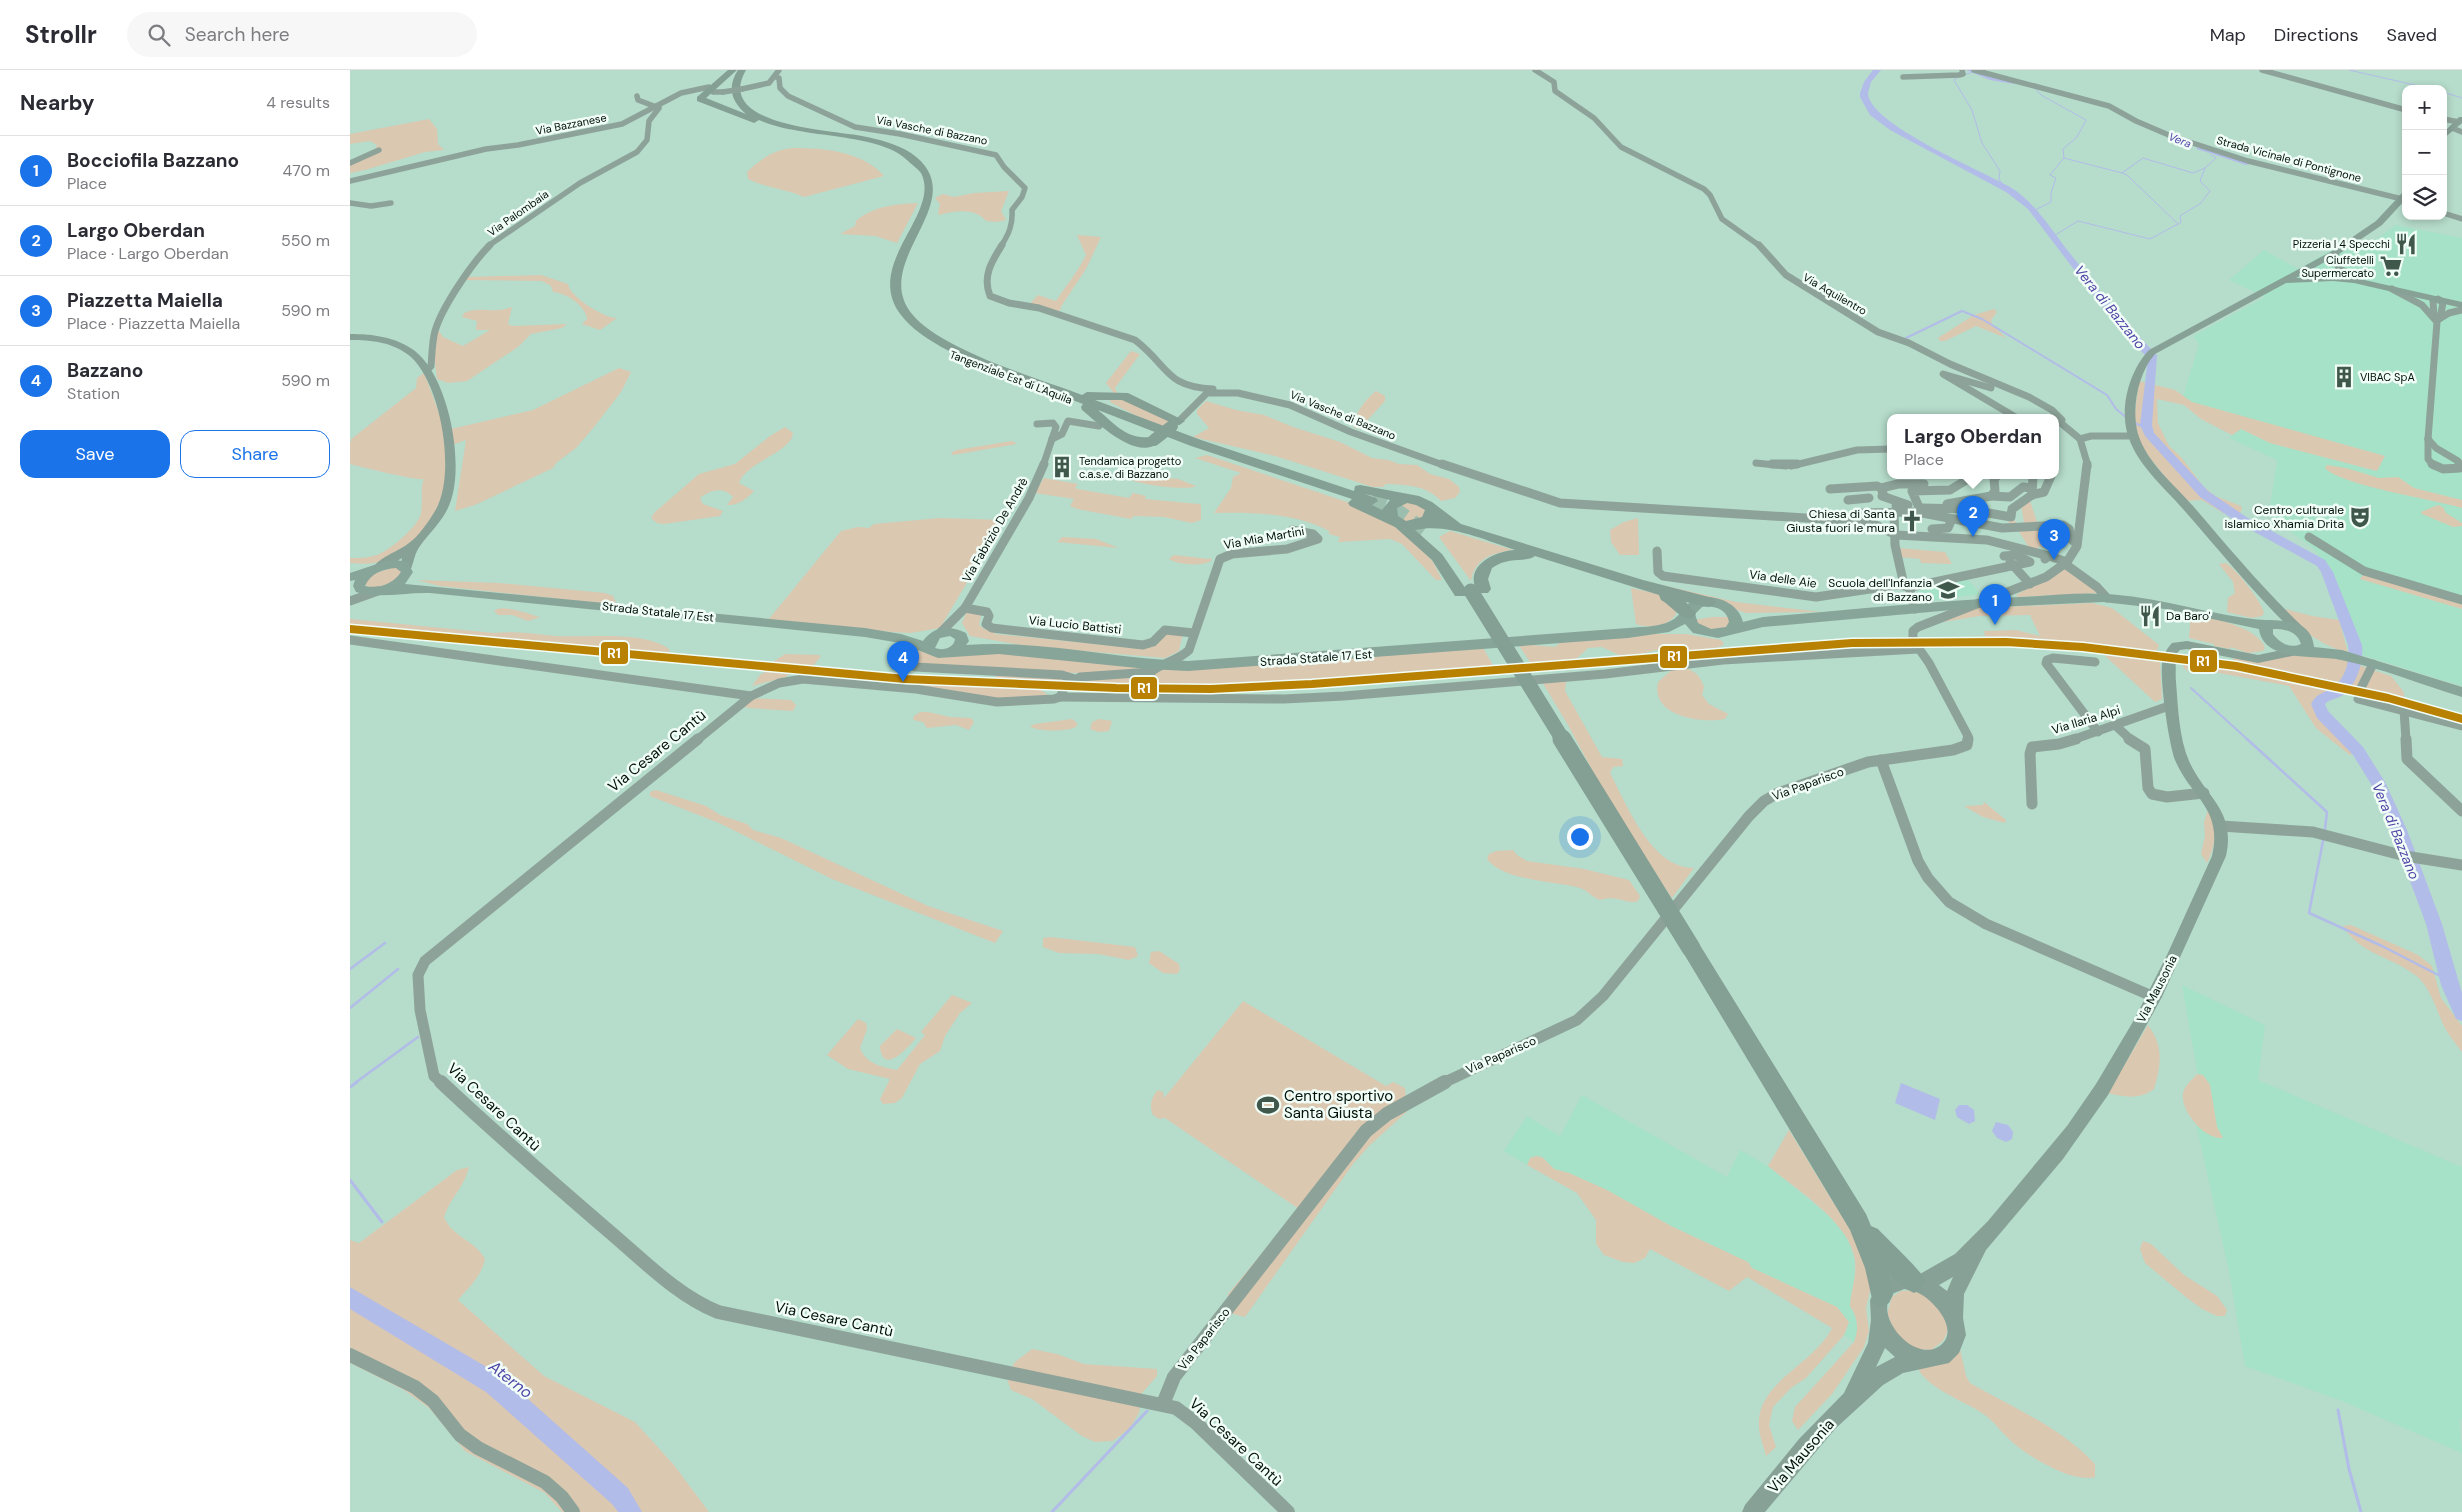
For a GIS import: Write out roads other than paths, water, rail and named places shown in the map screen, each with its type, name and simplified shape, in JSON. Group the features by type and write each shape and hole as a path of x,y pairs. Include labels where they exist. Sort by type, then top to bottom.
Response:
{"highway":[{"path":"735,70 700,99 762,122"},
{"name":"Tangenziale Est di L'Aquila","path":"735,70 729,84 729,96 740,111 762,122 791,131 876,146 894,153 916,168 922,180 920,204 893,258 887,278 887,290 897,315 912,331 935,346 961,359 1087,407 1167,431"},
{"name":"Tangenziale Est di L'Aquila","path":"742,70 736,83 735,93 740,104 759,117 782,125 880,143 901,151 923,168 930,180 927,204 900,258 894,277 897,297 905,312 919,327 940,342 1132,422"},
{"path":"1059,390 1089,396 1128,398 1167,431 1283,481 1364,506 1396,522 1423,527 1444,526 1485,536 1624,579 1708,602"},
{"path":"1113,396 1107,404 1132,422"},
{"path":"1087,407 1117,432 1140,443 1167,431 1385,496 1421,501 1450,521 1485,536"},
{"path":"1117,432 1115,429 1118,426 1132,422"},
{"path":"1167,431 1324,486 1371,500"},
{"path":"1404,499 1390,508 1389,514 1438,557 1472,591 1545,732 1612,820 1858,1222 1877,1268 1881,1295"},
{"path":"1423,527 1430,518 1432,510"},
{"path":"1423,527 1443,550 1570,730 1612,820"},
{"path":"1472,591 1489,562 1501,556 1519,554 1538,556 1654,590"},
{"path":"1624,579 1654,590 1678,602 1688,615"},
{"path":"1858,1222 1898,1269 1917,1282"}],"main road":[{"path":"2447,133 2461,121"},
{"path":"2222,826 2218,815 2180,756 2169,673 2170,655 2176,646 2184,645 2252,658 2274,656 2300,650 2307,647 2309,642 2267,598 2154,468 2134,436 2131,420 2140,368 2150,354 2335,253 2379,223 2402,199"},
{"path":"2335,253 2337,266 2348,278"},
{"path":"2308,267 2328,269 2348,278"},
{"path":"2308,267 2318,274 2348,278 2462,305"},
{"path":"2276,284 2313,278 2348,278"},
{"path":"350,337 377,337 393,342 417,358 426,370 448,428 451,459 447,493 442,509 408,557 407,570 398,583 380,591"},
{"path":"350,576 378,567 397,558 422,537"},
{"path":"358,588 361,579 378,567 396,564 407,570"},
{"name":"Strada Statale 17 Est","path":"407,570 414,583 430,589"},
{"name":"Strada Statale 17 Est","path":"358,588 380,591 406,588 430,589 886,636 915,642 930,650"},
{"path":"1849,615 1761,618 1733,612 1722,605 1708,602 1695,605 1688,615 1696,628 1707,633 1724,634 1734,628 1763,622 1849,615 1974,604 2017,595 2107,598 2165,604 2216,617 2249,629 2282,648 2346,656 2462,692"},
{"path":"2267,598 2275,616 2265,631 2276,650 2274,656"},
{"path":"1733,612 1736,620 1734,628"},
{"name":"Strada Statale 17 Est","path":"951,652 974,648 1004,649 1159,665 1196,666 1628,633 1669,627 1688,615"},
{"path":"2216,617 2270,625 2282,624 2346,656"},
{"path":"951,631 960,635 961,644 951,652 936,654 930,650 930,640 939,633 951,631"},
{"name":"Strada Statale 17 Est","path":"886,636 939,633"},
{"name":"Strada Statale 17 Est","path":"1628,633 1707,633"},
{"name":"Strada Statale 17 Est","path":"960,635 1004,649"},
{"name":"Via Mausonia","path":"1923,1359 1908,1355 1894,1345 1886,1335 1878,1309 1881,1295 1887,1287 1896,1282 1917,1282 1945,1273 1983,1242 2039,1176 2082,1120 2154,998 2218,856 2223,843 2222,826"},
{"name":"Via Mausonia","path":"1752,1512 1849,1399 1895,1365 1908,1360 1937,1358 1946,1353 1954,1342 1956,1293 1983,1242"},
{"path":"1917,1282 1931,1288 1943,1299 1950,1309 1955,1324"},
{"name":"Via Mausonia","path":"1849,1399 1877,1345 1880,1320"}],"street":[{"path":"776,78 779,70"},
{"name":"Via Aquilentro","path":"1535,70 1554,82 1555,91 1594,118 1621,147 1704,189 1710,195 1722,219 1757,243 1793,281 1880,333 1909,342 1950,364 2033,399 2057,414"},
{"name":"Strada Vicinale di Pontignone","path":"1974,70 2109,106 2136,121 2172,136 2248,161 2402,198"},
{"path":"2262,70 2402,109"},
{"path":"1903,77 1961,73"},
{"name":"Via Bazzanese","path":"350,181 487,148 519,145 614,126 628,122 679,94 767,85 776,78"},
{"name":"Via Vasche di Bazzano","path":"776,78 778,78 780,88 788,96 852,126 900,134 996,155 1000,158 1004,167 1025,188 1022,197 1012,210 1013,220 1010,234 988,267 986,289 990,296 1009,303 1039,308 1135,340 1148,350 1174,380 1192,388 1218,389 1220,392 1248,395 1290,405 1359,436 1503,486 1560,503 1828,520 1844,519"},
{"path":"637,96 637,100 657,107"},
{"name":"Via Palombaia","path":"426,370 431,366 436,331 444,310 488,246 580,183 637,152 647,140 650,121 658,110 657,107"},
{"path":"2447,119 2461,121"},
{"path":"2452,128 2462,132"},
{"path":"350,163 379,150"},
{"path":"350,203 369,206 391,203"},
{"path":"2447,214 2462,219"},
{"path":"2384,287 2420,303 2437,319"},
{"path":"2428,439 2436,448 2458,461 2460,468 2449,470 2430,463 2428,458 2428,439 2437,319 2443,303 2438,299"},
{"path":"2437,319 2448,313 2462,310"},
{"path":"2010,414 1943,373 1951,374 2018,398 2049,414"},
{"path":"1167,431 1205,394 1220,392"},
{"name":"Via Aquilentro","path":"2059,416 2062,420 2061,422"},
{"path":"1052,439 1062,434 1068,421 1099,426"},
{"path":"2017,595 2030,584 2046,577 2064,565 2077,544 2088,465 2080,439 2061,422"},
{"path":"1037,424 1055,425 1052,439"},
{"path":"2080,439 2091,436 2134,436"},
{"name":"Via Fabrizio De Andrè","path":"960,635 959,622 964,608 1031,493 1052,439"},
{"path":"1756,463 1790,466 1857,450 1887,449"},
{"path":"1917,508 1911,492 1914,490 1952,489 1968,479"},
{"path":"1991,496 1995,491 1994,479"},
{"path":"1914,496 1937,494 1945,506 1975,510 1997,518 2012,517 2012,509 2031,492 2033,479"},
{"path":"1844,519 1859,514 1945,506 1962,500 1991,496 2010,497 2023,488 2031,492 2046,491 2050,479"},
{"path":"1848,500 1877,495 1909,483 1952,489 1962,500"},
{"path":"1830,489 1855,486 1952,519 1993,527 2020,528 2063,525 2069,528 2072,540 2077,544"},
{"path":"1893,510 1907,504"},
{"path":"1893,510 1896,535 1895,545 1915,609"},
{"path":"1971,538 1982,531 1991,529 1997,518"},
{"path":"1844,519 1874,524 1896,535 1971,538 1993,543 2064,565 2097,587 2107,598"},
{"path":"1932,529 1948,528 1952,519"},
{"name":"Via Mia Martini","path":"1188,650 1221,558 1228,555 1258,553 1297,546 1318,539 1314,534 1292,530"},
{"path":"2309,537 2364,571 2462,600"},
{"path":"1993,543 2030,584"},
{"name":"Via delle Aie","path":"1657,551 1658,572 1663,576 1797,595 1824,596 1907,586 2014,567 2030,561"},
{"path":"2004,556 2017,555 2030,561 2044,559"},
{"path":"350,601 359,595 358,588"},
{"path":"350,601 380,591"},
{"path":"915,667 1062,675 1067,688 1287,699 1605,674 1723,660 1915,643 1914,629 1974,604"},
{"name":"Via Fabrizio De Andrè","path":"939,633 964,608"},
{"name":"Via Lucio Battisti","path":"964,608 987,612 989,616 986,624 992,628 1145,645 1153,642 1164,631 1194,633"},
{"path":"350,640 751,696"},
{"name":"Via Paparisco","path":"1162,1404 1174,1377 1366,1131 1387,1114 1464,1072 1577,1020 1603,996 1748,816 1764,801 1794,787 1881,760 1958,749 1969,742 1968,736 1929,663 1915,643"},
{"path":"1188,650 1190,657 1197,661 1233,664"},
{"path":"1159,665 1180,659 1188,650"},
{"path":"2095,662 2053,658 2046,663 2098,732"},
{"path":"2361,688 2370,663"},
{"name":"Via Cesare Cantù","path":"1159,665 1154,670 1147,672 1067,688 1043,701 1003,702 916,689 809,680 779,683 751,696 426,961 418,974 420,1010 434,1076 538,1171 652,1268 703,1306 718,1312 1176,1408 1196,1423 1288,1512"},
{"path":"2358,698 2462,726"},
{"name":"Via Ilaria Alpi","path":"2032,804 2032,748 2062,743 2116,726 2166,707 2173,707"},
{"path":"2404,710 2407,759 2462,811"},
{"path":"2116,726 2126,737 2145,749 2148,788 2152,794 2167,797 2204,793"},
{"path":"1881,760 1918,861 1928,878 1949,902 1976,919 2154,998"},
{"path":"2222,826 2299,830 2339,838 2402,857 2462,865"},
{"path":"350,1355 415,1387 433,1401 460,1435 478,1448 545,1482 562,1497 573,1512"}],"water":[{"path":"1901,1083 1940,1099 1935,1120 1895,1103"},
{"path":"1959,1105 1967,1105 1974,1110 1975,1121 1969,1124 1957,1117 1955,1110"},
{"path":"1996,1122 2008,1125 2013,1132 2012,1139 2006,1142 1997,1138 1992,1131"}],"waterway":[{"name":"Vera di Bazzano","path":"1877,70 1868,82 1864,93 1864,97 1873,113 1893,128 1919,143 2009,190 2031,207 2124,328 2153,357 2149,379 2146,425 2149,434 2204,494 2244,521 2321,563 2327,572 2356,651 2352,671 2346,683 2337,692 2323,698 2318,704 2322,714 2358,751 2378,782 2399,830 2434,924 2450,985 2462,1013"},
{"name":"Vera","path":"1970,70 1993,78 2014,82"},
{"path":"2349,70 2415,85"},
{"name":"Vera","path":"1963,75 1974,72"},
{"path":"1958,77 1954,80 1972,110 1982,143 2000,171 1999,179 2004,188"},
{"path":"2036,89 2041,95 2086,120 2077,137 2063,149 2064,158"},
{"path":"2447,93 2462,98"},
{"name":"Vera","path":"2200,147 2249,163"},
{"path":"2205,168 2216,158 2211,155"},
{"path":"2033,211 2051,202 2051,193 2056,178 2050,175 2064,158"},
{"path":"2064,158 2122,173"},
{"path":"2122,173 2143,158 2193,173 2205,168"},
{"path":"2177,225 2181,222 2180,216 2201,203 2210,191 2200,181 2205,168"},
{"path":"2052,237 2078,221 2150,239 2178,224 2127,175 2122,173"},
{"path":"1906,338 1962,311 1982,319 2107,395 2116,409 2127,418"},
{"path":"2135,423 2147,429"},
{"path":"2191,688 2248,740"},
{"path":"2247,739 2327,812 2325,829"},
{"path":"2323,841 2309,913 2382,946 2448,980"},
{"path":"350,969 385,943"},
{"path":"350,1008 398,969"},
{"path":"355,1083 418,1037"},
{"path":"350,1087 357,1082"},
{"path":"350,1180 382,1222"},
{"name":"Aterno","path":"350,1297 494,1384 620,1496 631,1512"},
{"path":"2338,1410 2349,1469 2361,1512"},
{"path":"1052,1512 1147,1411"}],"tunnel":[{"path":"1371,501 1397,511 1425,531"}],"place":[{"name":"Pizzeria I 4 Specchi","path":"2406,244"},
{"name":"Ciuffetelli Supermercato","path":"2391,266"},
{"name":"VIBAC SpA","path":"2344,377"},
{"name":"Tendamica progetto c.a.s.e. di Bazzano","path":"1062,467"},
{"name":"Centro culturale islamico Xhamia Drita","path":"2360,517"},
{"name":"Chiesa di Santa Giusta fuori le mura","path":"1912,521"},
{"name":"Largo Oberdan","path":"1973,537"},
{"name":"Piazzetta Maiella","path":"2054,560"},
{"name":"Scuola dell'Infanzia di Bazzano","path":"1948,590"},
{"name":"Da Baro'","path":"2150,616"},
{"name":"Bocciofila Bazzano","path":"1995,625"},
{"name":"Bazzano","path":"903,682"},
{"name":"Centro sportivo Santa Giusta","path":"1268,1105"}]}
